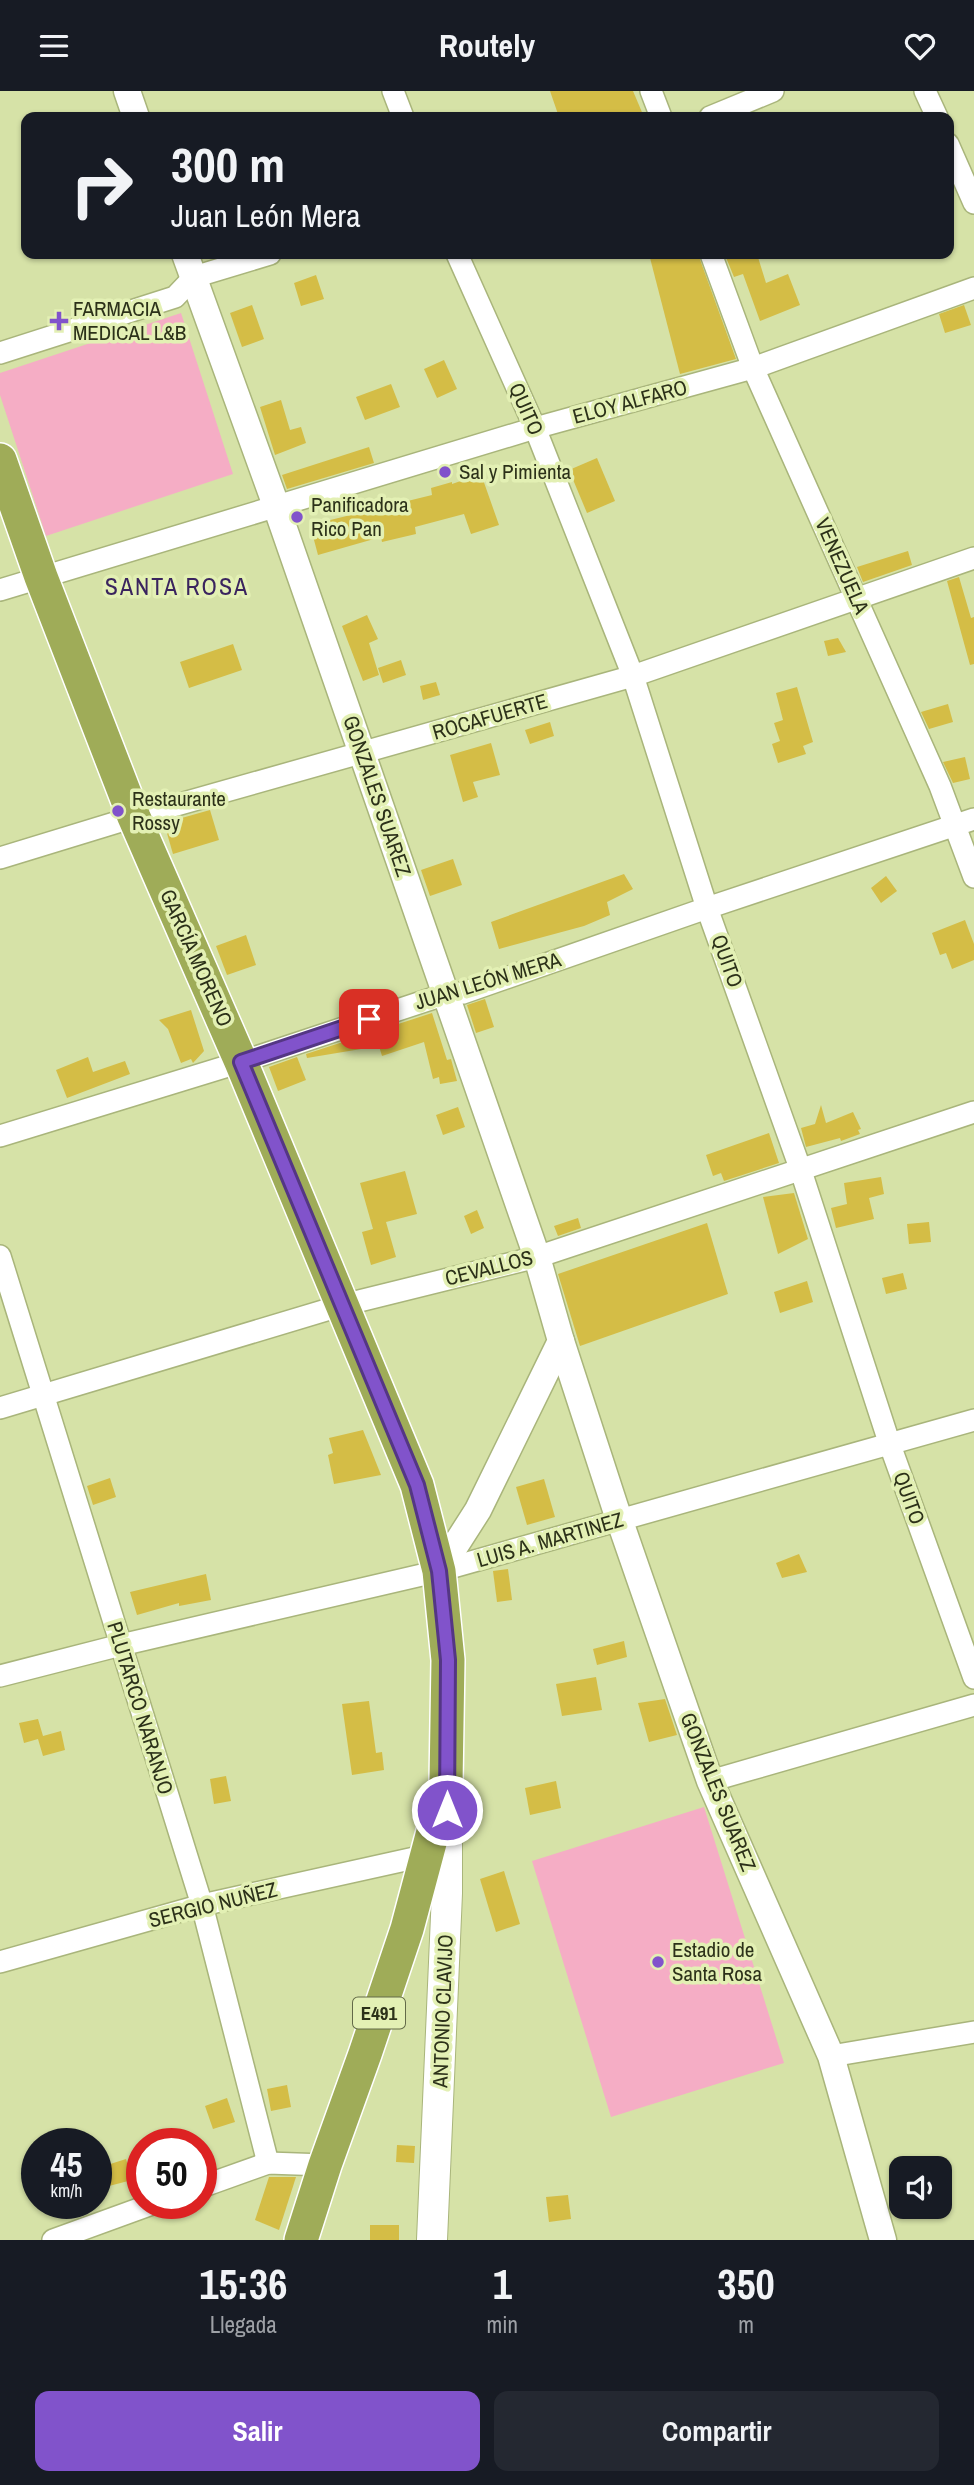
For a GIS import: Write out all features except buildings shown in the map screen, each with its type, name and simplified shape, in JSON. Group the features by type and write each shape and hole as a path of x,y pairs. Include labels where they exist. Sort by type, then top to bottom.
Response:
{"highway":[{"name":"GARCÍA MORENO","path":"0,460 41,577 134,817 241,1062 417,1485 439,1571 448,1660 446,1783"},
{"name":"E491","path":"301,2240 407,1929 446,1783"}],"main road":[{"name":"ANTONIO CLAVIJO","path":"432,2240 447,1893 446,1783"}],"street":[{"path":"127,91 134,112"},
{"path":"393,91 400,112"},
{"path":"652,91 659,112"},
{"path":"722,112 773,91"},
{"path":"925,91 935,112"},
{"path":"954,158 974,203"},
{"path":"0,353 175,297 190,265 234,259"},
{"name":"QUITO","path":"459,259 535,428 633,676 707,908 800,1168 890,1445 974,1678"},
{"name":"VENEZUELA","path":"713,259 753,368 858,600 965,821 974,877"},
{"name":"GONZALES SUAREZ","path":"190,265 363,753 537,1257 561,1341 620,1520 710,1781 831,2056 883,2240"},
{"name":"ELOY ALFARO","path":"0,590 535,428 753,368 974,288"},
{"name":"ROCAFUERTE","path":"0,858 134,817 633,676 974,558"},
{"name":"JUAN LEÓN MERA","path":"0,1136 241,1062 446,994 463,993 965,821"},
{"name":"CEVALLOS","path":"0,1408 343,1305 537,1257 974,1112"},
{"name":"PLUTARCO NARANJO","path":"0,1257 202,1905 268,2163"},
{"path":"439,1571 478,1510 561,1341"},
{"name":"LUIS A. MARTINEZ","path":"0,1676 439,1571 974,1420"},
{"path":"710,1781 974,1705"},
{"name":"SERGIO NUÑEZ","path":"0,1962 202,1905 428,1855"},
{"path":"831,2056 974,2032"},
{"path":"217,2181 268,2163 325,2165"},
{"path":"53,2240 126,2214"}],"shaded area":[{"path":"181,313 233,474 46,536 0,395 0,373"},
{"name":"Estadio de Santa Rosa","path":"704,1807 784,2063 611,2117 532,1861"}],"place":[{"name":"FARMACIA MEDICAL L&B","path":"59,321"},
{"name":"Sal y Pimienta","path":"445,472"},
{"name":"Panificadora Rico Pan","path":"297,517"},
{"name":"Restaurante Rossy","path":"118,811"},
{"name":"Estadio de Santa Rosa","path":"658,1962"}],"district":[{"name":"SANTA ROSA","path":"177,587"}],"route":[{"path":"369,1019 241,1062 417,1485 439,1571 448,1660 447,1810"}]}
